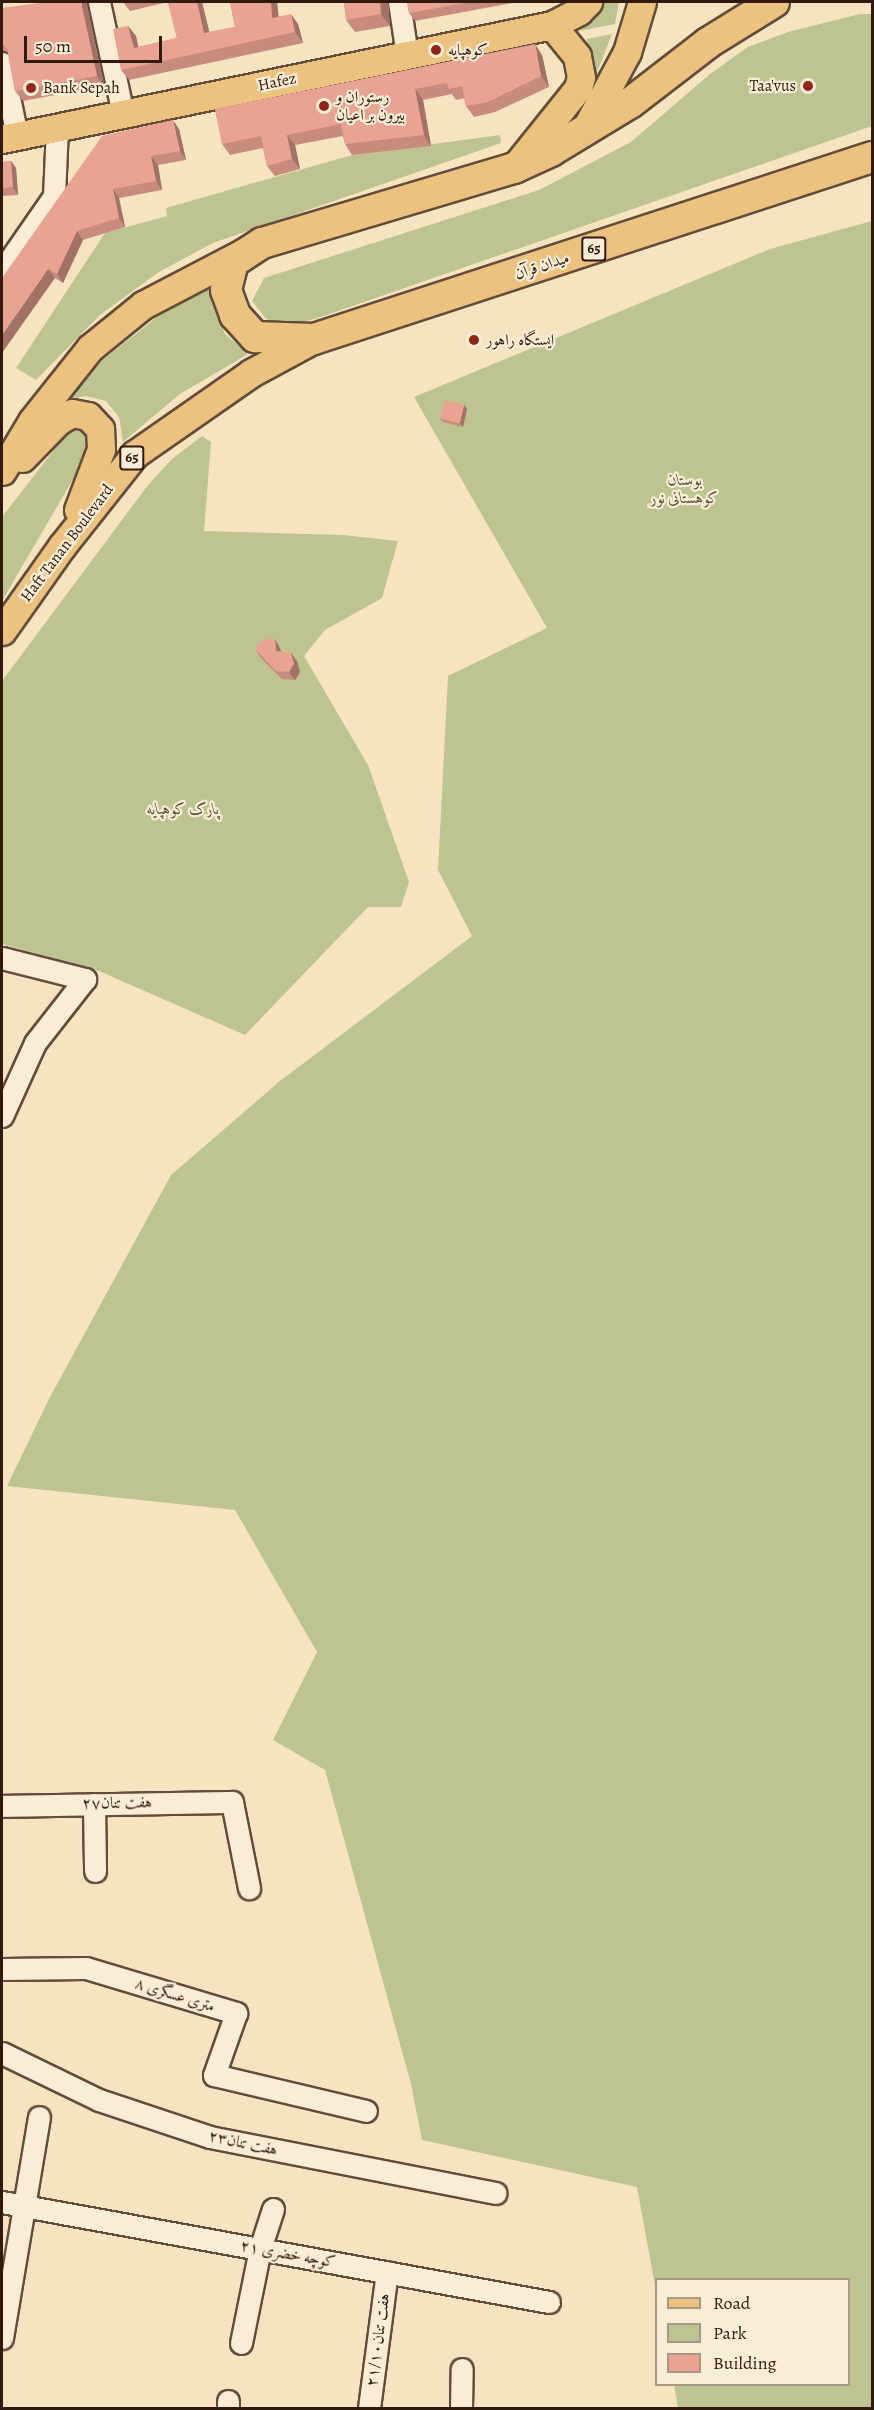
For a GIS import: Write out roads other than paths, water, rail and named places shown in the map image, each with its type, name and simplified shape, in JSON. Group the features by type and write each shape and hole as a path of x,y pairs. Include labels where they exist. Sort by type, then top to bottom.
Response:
{"highway":[{"name":"65","path":"314,339 255,337 235,315 226,290 233,262 262,243 514,168 630,103 708,43 774,2"},
{"name":"میدان قرآن","path":"314,339 873,157"}],"main road":[{"name":"Hafez","path":"9,138 552,25 579,12 588,2"},
{"path":"586,128 627,52 642,2"},
{"path":"514,168 578,88 581,77 577,56 552,25"},
{"name":"65","path":"2,471 32,421 90,348 143,305 195,274 262,243"},
{"name":"Haft Tanan Boulevard","path":"2,632 62,546 135,454 251,373 314,339"},
{"path":"2,480 58,421 72,413 88,416 100,429 101,449 93,474 62,546"}],"street":[{"path":"99,2 123,114"},
{"path":"399,2 407,55"},
{"path":"2,63 9,138"},
{"path":"2,271 54,196 57,128"},
{"path":"2,958 85,979 35,1043 2,1116"},
{"name":"هفت تنان۲۷","path":"2,1806 232,1802 249,1888"},
{"path":"94,1804 95,1871"},
{"name":"۸ متری عسگری","path":"2,1969 86,1968 236,2013 214,2075 366,2111"},
{"name":"هفت تنان۲۳","path":"2,2053 99,2100 210,2137 496,2193"},
{"path":"2,2338 26,2207 39,2117"},
{"name":"کوچه خضری ۲۱","path":"2,2202 549,2302"},
{"path":"241,2343 260,2249 273,2209"},
{"name":"۲۱/۱۰هفت تنان","path":"369,2409 387,2272"},
{"path":"461,2409 462,2369"}],"place":[{"name":"کوهپایه","path":"436,50"},
{"name":"Taa'vus","path":"808,86"},
{"name":"Bank Sepah","path":"31,88"},
{"name":"رستوران و بیرون بر اعيان","path":"324,106"},
{"name":"ایستگاه راهور","path":"474,340"}],"park label":[{"name":"بوستان کوهستانی نور","path":"685,489"},
{"name":"پارک کوهپایه","path":"183,809"}]}
